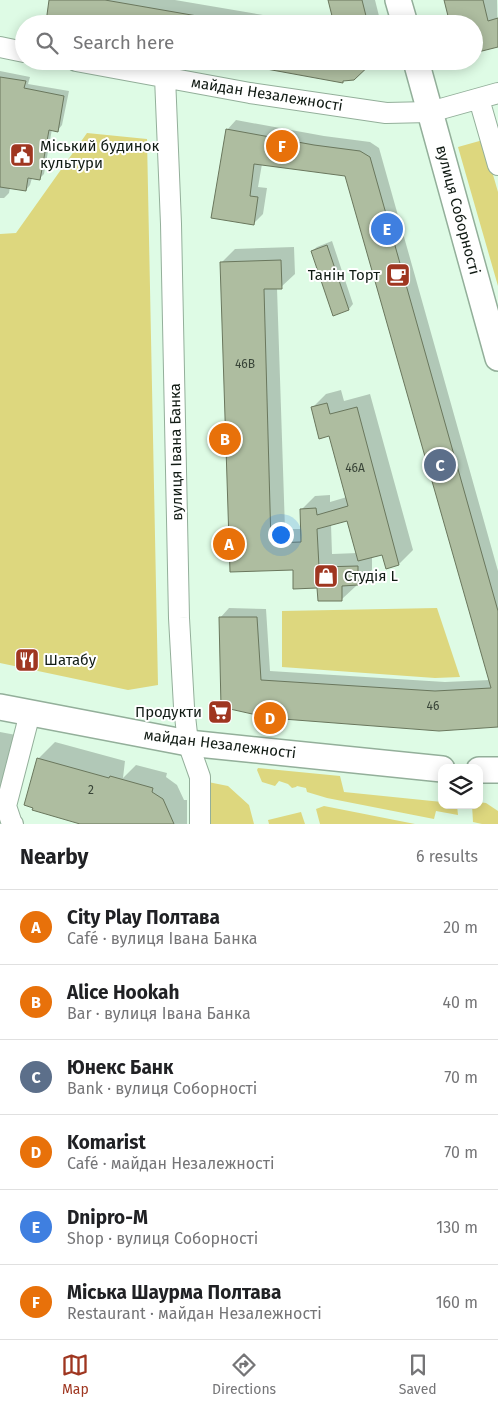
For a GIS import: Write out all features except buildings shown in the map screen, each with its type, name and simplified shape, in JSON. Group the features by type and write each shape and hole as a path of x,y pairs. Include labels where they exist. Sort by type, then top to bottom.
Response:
{"main road":[{"path":"398,0 402,15"},
{"name":"вулиця Соборності","path":"418,70 498,358"},
{"name":"майдан Незалежності","path":"0,707 188,743 438,769"},
{"path":"483,770 498,770"}],"street":[{"path":"0,47 15,50"},
{"name":"майдан Незалежності","path":"126,70 250,93 386,113 430,112 488,96"},
{"name":"вулиця Івана Банка","path":"165,77 171,224 179,611 184,707 188,743 200,777 200,824"},
{"path":"488,96 498,165"},
{"path":"12,824 6,806 30,713"}],"shaded area":[{"path":"87,133 147,139 158,685 128,690 0,663 0,234 16,233"},
{"path":"483,140 498,192 498,286 458,147"},
{"path":"437,608 460,677 435,678 282,667 282,611"},
{"path":"258,768 340,776 344,792 438,802 438,809 457,809 458,815 436,811 434,819 327,798 307,792 306,788 297,786 292,788 288,784 279,781 275,786 262,782 257,770"},
{"path":"208,782 228,786 249,805 254,824 209,824"},
{"path":"483,803 498,811 498,824 473,822 472,809 483,809"},
{"path":"324,806 415,824 320,824 316,809"},
{"path":"301,812 305,824 269,824 268,820"}],"place":[{"name":"Міська Шаурма Полтава","path":"282,146"},
{"name":"Міський будинок культури","path":"22,155"},
{"name":"Dnipro-M","path":"387,229"},
{"name":"Танін Торт","path":"398,275"},
{"name":"Alice Hookah","path":"225,439"},
{"name":"Юнекс Банк","path":"440,465"},
{"name":"City Play Полтава","path":"229,544"},
{"name":"Студія L","path":"326,576"},
{"name":"Шатабу","path":"27,660"},
{"name":"Продукти","path":"220,712"},
{"name":"Komarist","path":"270,718"}]}
